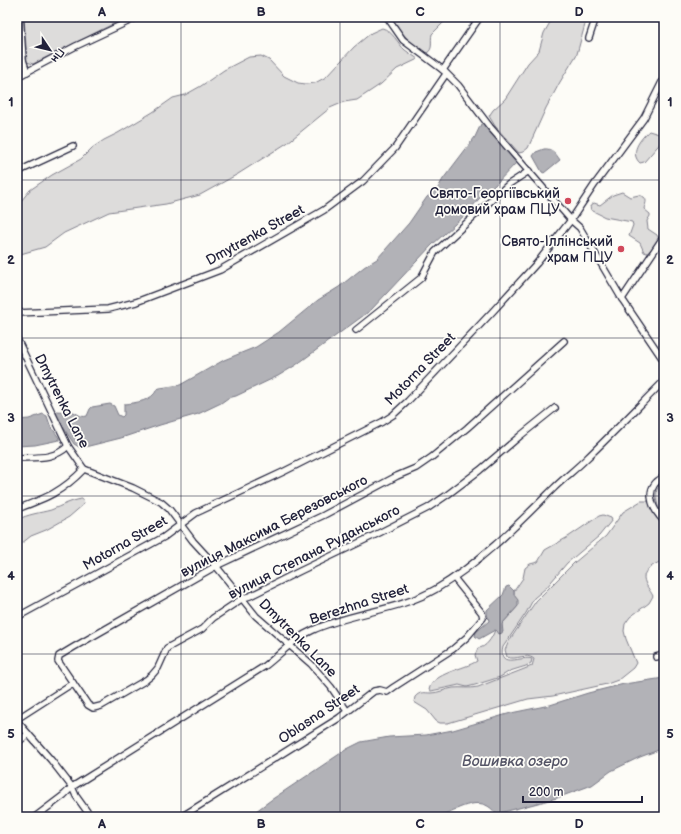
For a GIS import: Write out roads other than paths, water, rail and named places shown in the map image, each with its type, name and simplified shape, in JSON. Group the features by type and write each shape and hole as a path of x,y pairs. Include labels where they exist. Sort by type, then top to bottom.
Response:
{"street":[{"path":"20,17 20,60 27,72"},
{"path":"17,77 76,46 138,17"},
{"path":"387,17 403,40 445,72 458,84 490,128 571,220 580,228 622,299 664,361"},
{"name":"Dmytrenka Street","path":"17,313 108,309 136,302 220,270 324,210 363,181 395,148 480,17"},
{"path":"589,38 596,17"},
{"name":"Motorna Street","path":"17,617 164,537 196,513 210,505 347,441 393,415 408,401 537,263 571,220 595,184 644,118 664,78"},
{"path":"17,172 73,146"},
{"path":"356,330 422,278 435,252 509,184 529,171"},
{"path":"622,299 664,236"},
{"name":"Dmytrenka Lane","path":"17,339 68,446 84,468 133,488 161,502 261,621 311,664 331,687 347,711"},
{"name":"вулиця Максима Березовського","path":"73,683 58,662 59,656 216,566 324,515 397,476 416,468 432,457 467,428 564,341"},
{"name":"Berezhna Street","path":"35,817 72,787 265,666 279,655 289,644 313,630 344,619 387,609 419,598 454,578 509,532 587,459 664,381"},
{"name":"вулиця Степана Руданського","path":"73,683 88,705 93,708 101,706 146,680 155,672 167,648 202,629 213,618 243,598 376,535 428,508 480,470 555,408"},
{"path":"17,458 49,457 59,454 68,446"},
{"path":"17,509 46,498 64,487 84,468"},
{"path":"664,477 656,480 652,486 652,499 656,513 664,522"},
{"name":"Oblasna Street","path":"181,817 332,722 374,691 380,690 387,692 453,649 480,623 483,618 482,613 454,578"},
{"path":"656,657 664,654"},
{"path":"73,683 17,720 72,787 76,796 91,817"},
{"path":"17,743 28,734"}],"water":[{"path":"484,123 517,162 494,186 484,193 466,214 432,245 371,310 296,365 278,376 236,396 228,398 198,414 121,438 81,448 74,444 56,416 57,411 71,411 81,416 87,416 92,407 110,404 114,406 118,415 122,417 124,415 124,404 148,399 157,389 180,385 224,360 256,347 279,332 318,300 339,287 364,267 377,259 409,223 427,197 438,188 443,179 475,137 481,124"},
{"path":"544,149 552,150 560,160 544,173 533,156 536,152"},
{"path":"43,414 47,416 50,425 59,440 35,445 17,446 17,420 29,419"},
{"path":"509,586 514,591 514,595 518,600 518,606 502,624 502,633 499,634 495,630 479,639 475,636 476,632 489,621 487,610 503,595 506,587"},
{"name":"Вошивка озеро","path":"664,678 664,748 640,757 611,771 592,785 557,798 496,814 491,808 479,803 467,805 445,814 431,817 248,817 347,749 361,742 389,737 426,735 453,730 511,713 550,705 624,684"}],"place":[{"name":"Свято-Георгіївський домовий храм ПЦУ","path":"568,201"},
{"name":"Свято-Іллінський храм ПЦУ","path":"621,249"}]}
